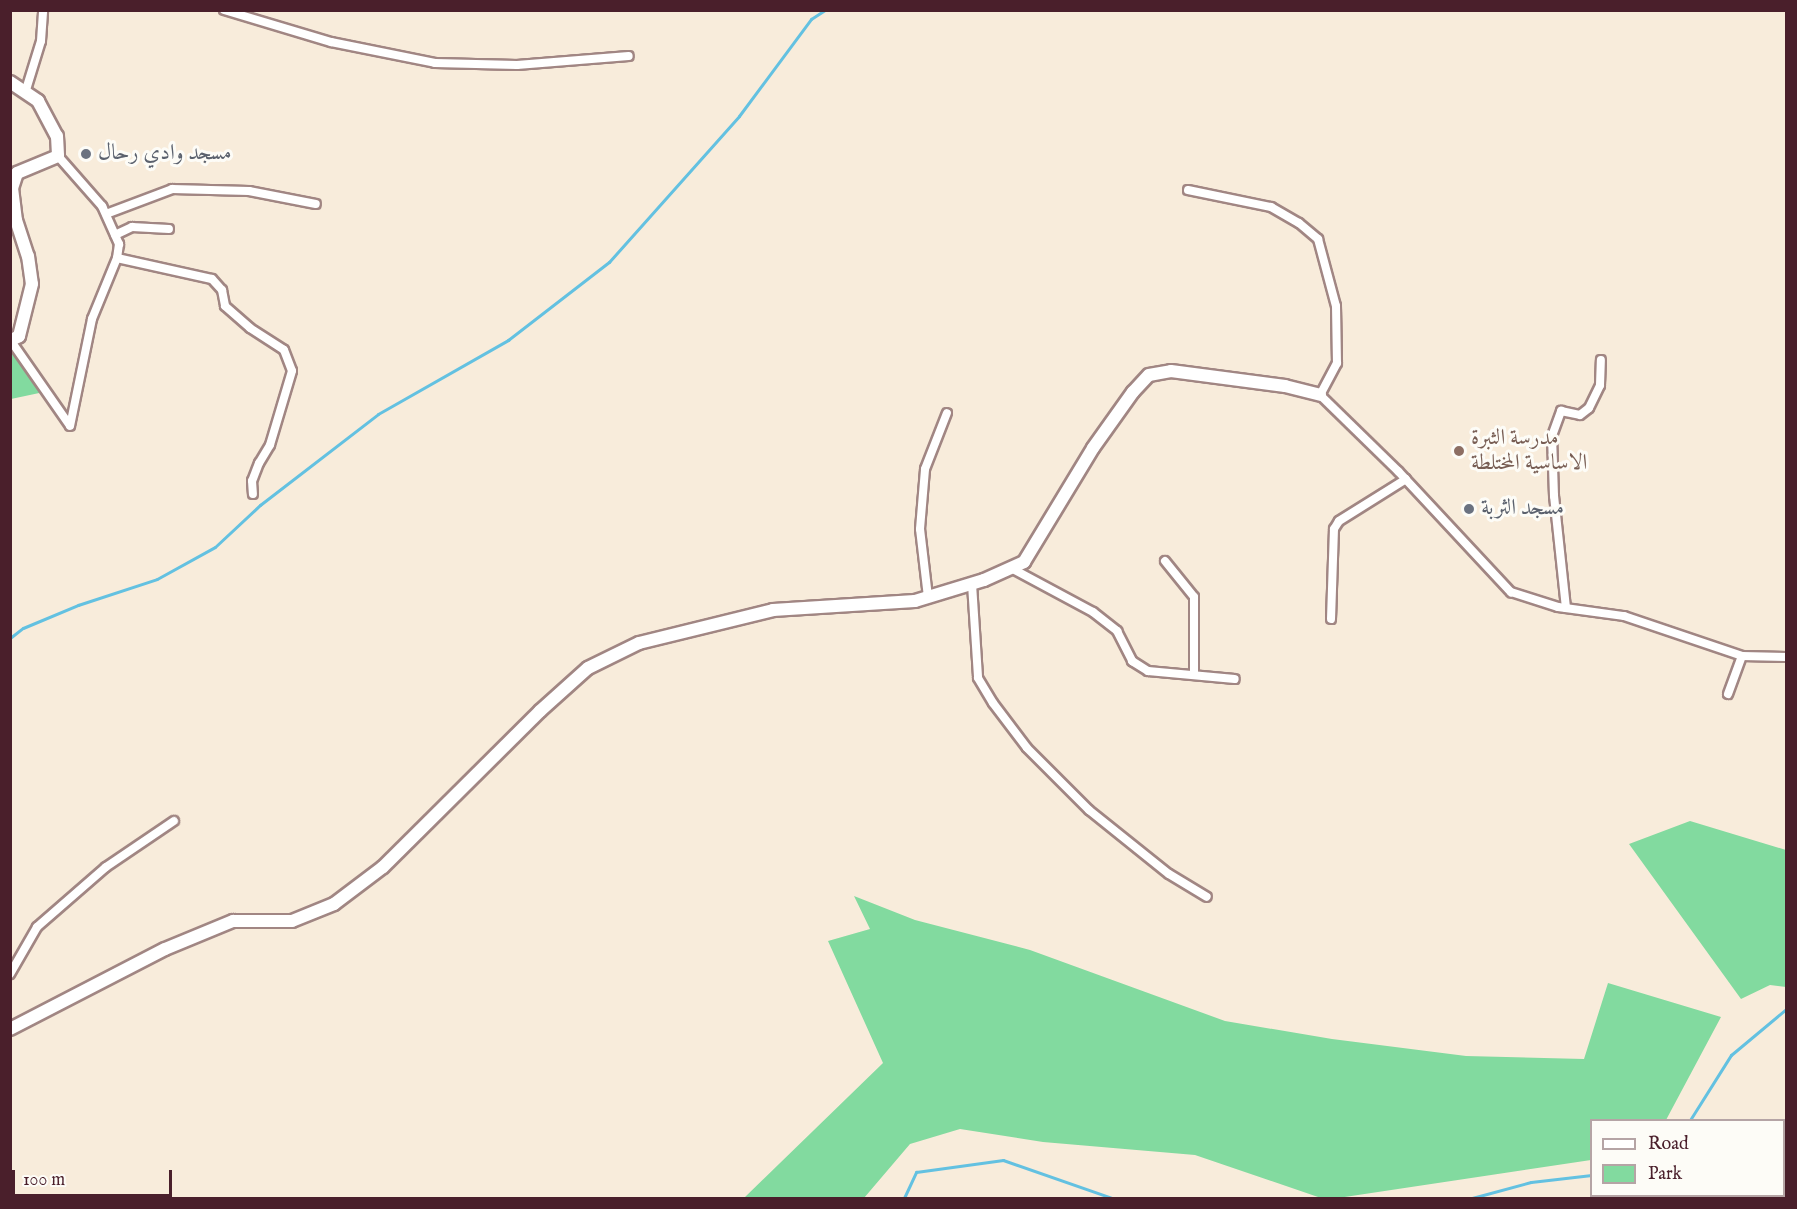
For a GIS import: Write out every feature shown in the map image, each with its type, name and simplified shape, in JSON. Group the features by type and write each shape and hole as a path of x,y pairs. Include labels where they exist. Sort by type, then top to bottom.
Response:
{"street":[{"path":"25,93 41,41 43,10"},
{"path":"224,10 331,42 435,63 516,65 629,57"},
{"path":"10,82 38,101 57,136 58,156 102,206 119,244 117,258 92,319 70,426 11,341 19,336 32,284 28,256 16,220 12,188 14,174 58,156"},
{"path":"106,214 172,189 249,191 316,204"},
{"path":"1188,190 1271,207 1299,223 1318,239 1336,306 1337,363 1320,395"},
{"path":"115,235 132,227 169,229"},
{"path":"117,258 212,279 222,290 225,306 250,328 284,350 292,371 270,445 252,481 254,494"},
{"path":"1566,608 1554,496 1552,436 1561,411 1580,415 1589,408 1600,385 1601,360"},
{"path":"10,1029 165,950 233,921 292,921 334,904 383,867 540,711 588,668 629,648 773,610 915,601 972,584 1024,562 1093,448 1133,392 1149,375 1171,371 1206,375 1285,386 1320,395 1406,479 1512,592 1566,608 1624,616 1742,657 1786,657"},
{"path":"928,597 920,529 925,469 947,413"},
{"path":"1331,619 1334,529 1339,521 1406,479"},
{"path":"1165,561 1194,597 1194,675"},
{"path":"1011,568 1093,612 1117,631 1132,661 1148,671 1235,679"},
{"path":"972,584 978,678 993,703 1027,748 1089,810 1169,874 1207,897"},
{"path":"1728,694 1742,657"},
{"path":"10,974 37,927 106,867 174,821"}],"green space":[{"path":"10,347 44,392 11,399"},
{"path":"1690,821 1786,850 1786,987 1770,985 1741,999 1629,844"},
{"path":"854,896 915,920 1030,950 1225,1021 1332,1039 1466,1056 1584,1059 1608,983 1721,1017 1667,1119 1590,1119 1590,1160 1338,1198 1321,1198 1195,1155 1043,1142 960,1129 910,1144 864,1198 744,1198 883,1063 828,941 870,929"}],"waterway":[{"path":"10,638 23,628 78,605 157,579 215,547 260,505 378,414 508,340 609,262 739,116 811,19 825,10"},
{"path":"1691,1119 1731,1055 1786,1009"},
{"path":"904,1198 916,1172 1003,1160 1112,1198"},
{"path":"1472,1198 1531,1182 1590,1175"}],"place":[{"name":"مسجد وادي رحال","path":"86,154"},
{"name":"مدرسة الثبرة الاساسية المختلطة","path":"1459,451"},
{"name":"مسجد الثربة","path":"1469,509"}]}
